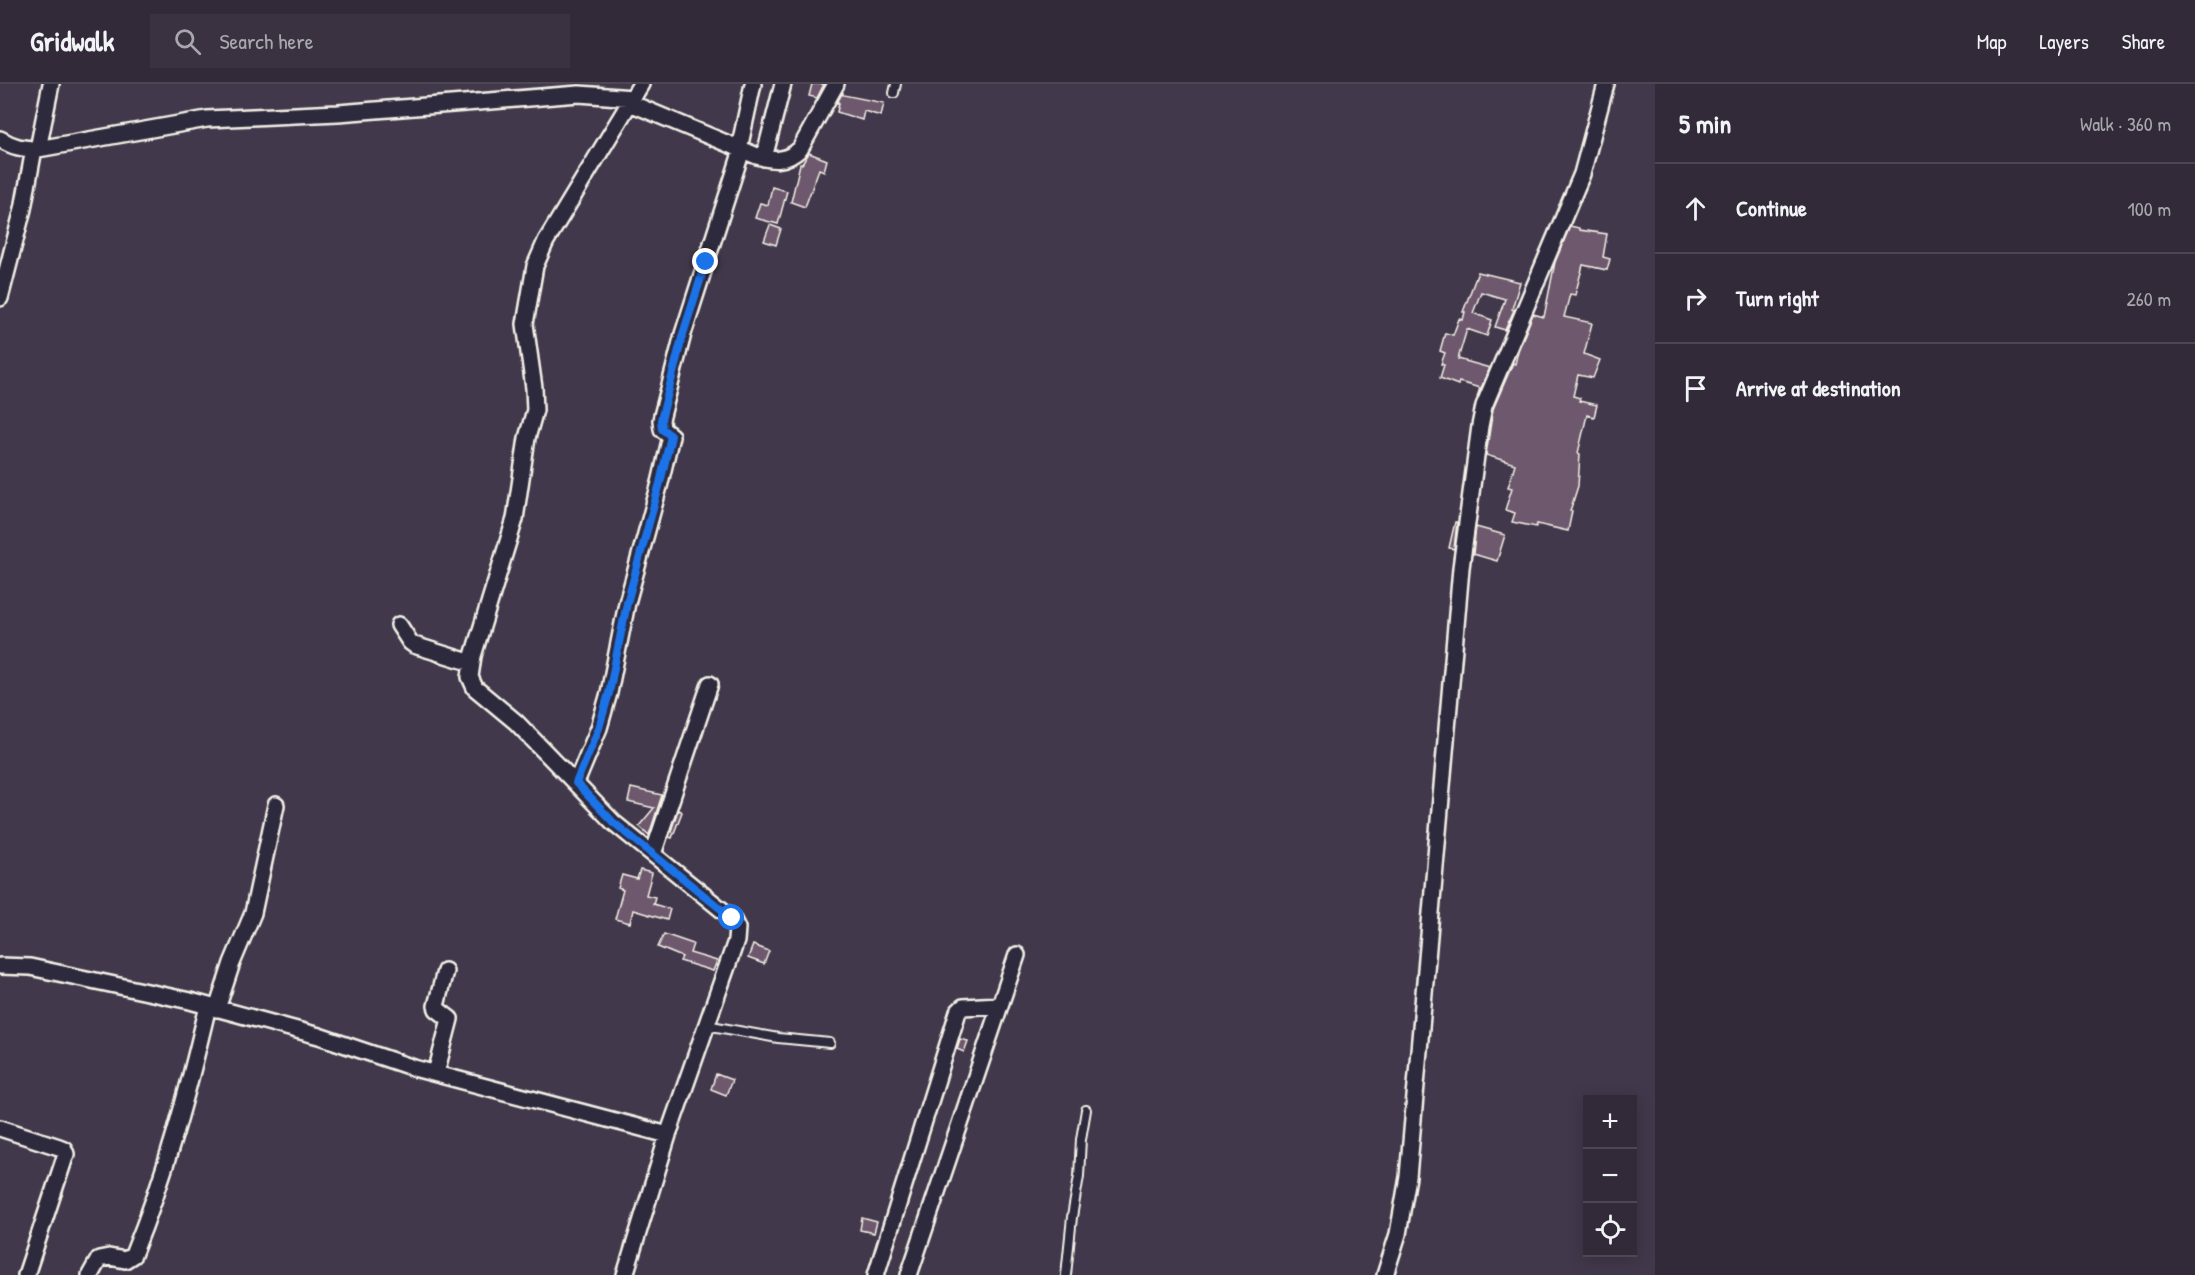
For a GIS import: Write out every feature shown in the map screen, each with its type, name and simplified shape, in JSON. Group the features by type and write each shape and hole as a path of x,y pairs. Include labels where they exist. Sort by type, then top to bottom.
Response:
{"street":[{"path":"0,298 51,84"},
{"path":"625,1275 668,1136 736,941 737,928 732,918 613,822 516,722 475,688 470,677 472,663 515,519 527,438 535,410 525,324 535,266 546,241 641,84"},
{"path":"576,783 599,728 606,704 627,603 671,436 662,429 661,420 683,334 740,149 753,84"},
{"path":"764,158 783,84"},
{"path":"0,139 12,146 36,149 207,119 338,113 579,94 631,100 740,149 764,158 783,160 800,149 836,84"},
{"path":"1385,1275 1398,1234 1408,1177 1461,568 1480,426 1484,406 1582,174 1606,84"},
{"path":"399,625 414,645 472,663"},
{"path":"653,854 710,684"},
{"path":"90,1275 99,1258 125,1260 133,1255 170,1152 212,1007 253,913 276,805"},
{"path":"909,1275 1017,955"},
{"path":"0,966 30,967 212,1007 319,1036 436,1073 668,1136"},
{"path":"436,1073 450,1018 436,1006 445,971"},
{"path":"876,1275 958,1012 963,1007 999,1005"},
{"path":"0,1128 59,1147 64,1149 66,1154 26,1275"}],"lane":[{"path":"894,93 896,84"},
{"path":"706,1026 778,1038 830,1043"},
{"path":"1066,1275 1086,1110"}],"building":[{"path":"812,84 824,84 817,98 809,96"},
{"path":"843,92 843,95 884,103 881,116 864,111 862,120 837,112 839,103 837,103"},
{"path":"809,153 827,160 824,171 819,169 805,207 791,202 800,164"},
{"path":"772,187 787,191 778,224 755,218 760,203 768,205"},
{"path":"770,225 781,229 776,245 764,241"},
{"path":"1570,226 1579,228 1579,230 1607,234 1603,257 1610,259 1607,270 1583,265 1575,295 1570,294 1564,317 1592,323 1584,354 1600,360 1593,378 1578,375 1573,396 1580,398 1579,401 1597,405 1594,417 1587,415 1578,453 1580,454 1578,486 1570,511 1572,511 1568,531 1537,524 1536,527 1512,522 1515,513 1505,510 1512,488 1508,487 1515,464 1486,455 1493,409 1513,363 1515,364 1533,314 1544,317 1555,262"},
{"path":"1478,272 1520,282 1512,309 1514,310 1505,330 1495,327 1505,299 1481,292 1473,313 1492,320 1487,336 1467,329 1458,359 1490,368 1477,397 1480,388 1459,382 1458,385 1440,378 1445,353 1440,351 1445,333 1453,335 1459,319 1463,320 1465,312 1463,312"},
{"path":"1455,522 1457,522 1454,549 1449,548"},
{"path":"1476,527 1505,535 1497,561 1473,554"},
{"path":"631,788 662,795 649,835 639,826 654,808 628,802"},
{"path":"678,810 682,812 672,838 669,837"},
{"path":"640,870 652,873 646,895 655,897 653,904 670,909 667,920 633,910 630,923 615,919 623,890 618,888 622,875 637,879"},
{"path":"664,934 693,944 690,953 717,961 713,971 680,961 682,957 658,947"},
{"path":"753,945 769,951 764,964 748,958"},
{"path":"960,1039 968,1041 964,1052 957,1049"},
{"path":"716,1074 732,1080 726,1095 711,1089"},
{"path":"862,1218 877,1222 874,1233 860,1230"}],"route":[{"path":"706,262 683,334 661,420 662,429 671,436 627,603 609,693 599,728 576,783 613,822 732,918"}]}
